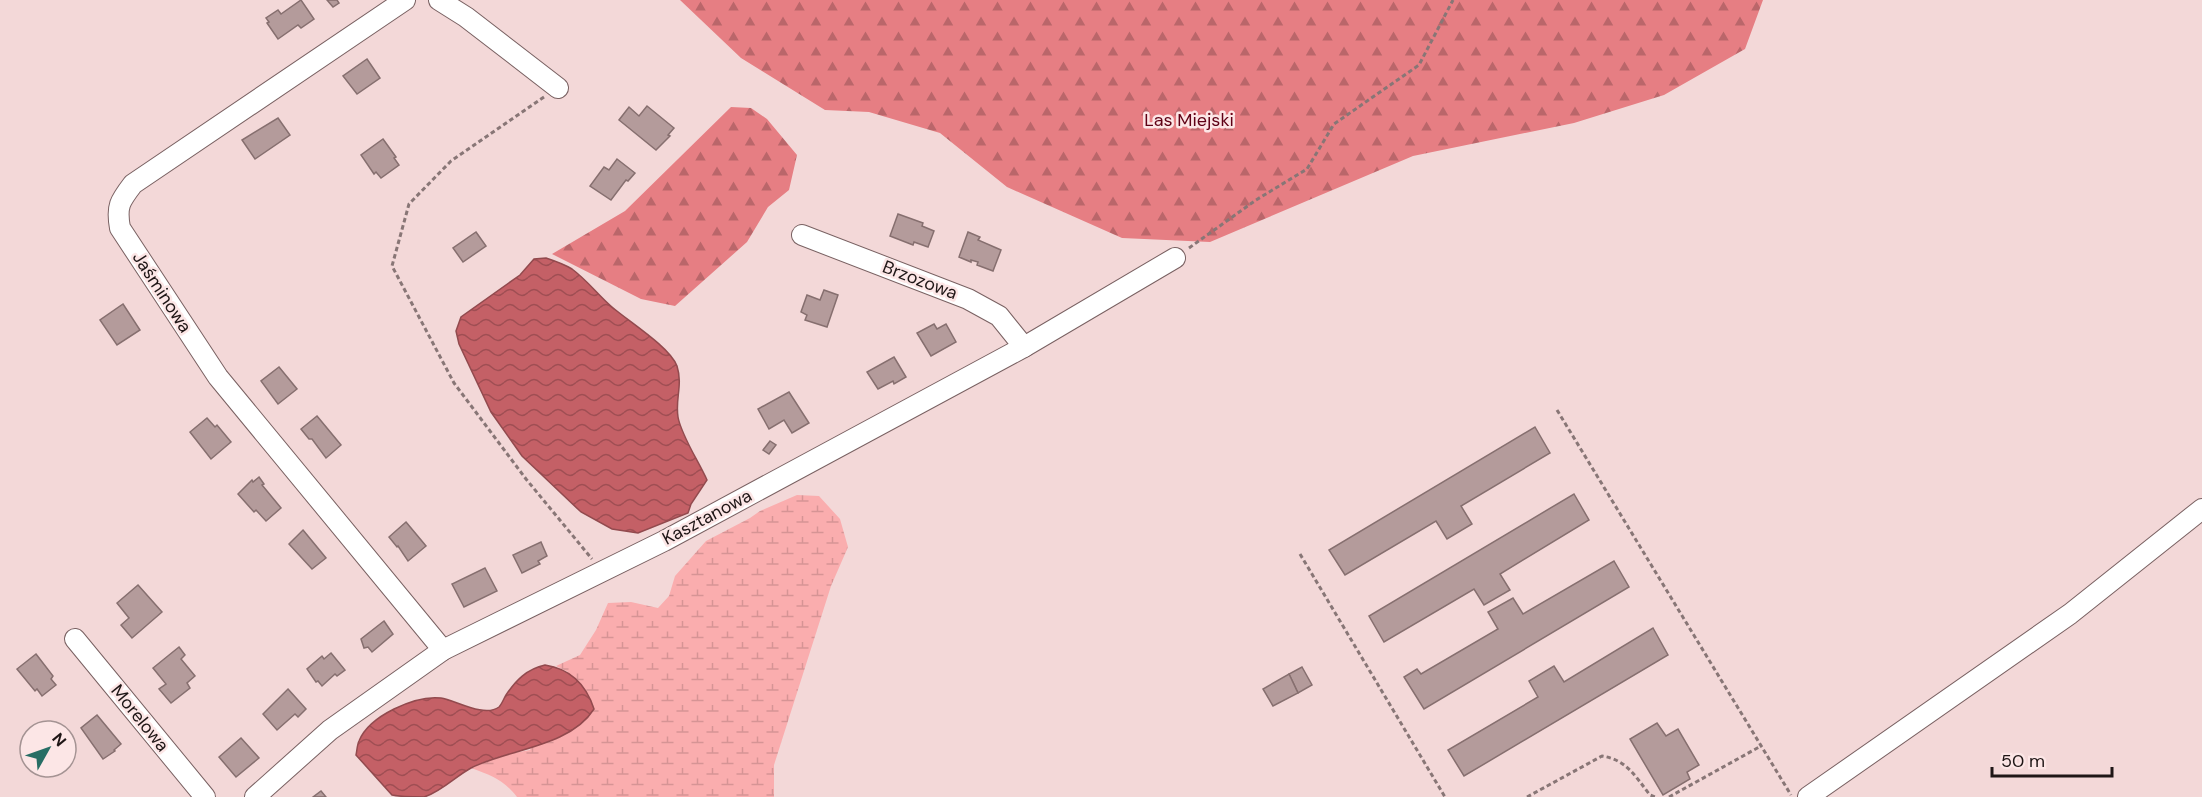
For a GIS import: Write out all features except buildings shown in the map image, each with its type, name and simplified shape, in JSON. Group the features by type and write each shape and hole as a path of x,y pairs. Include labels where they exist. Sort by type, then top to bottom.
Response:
{"street":[{"name":"Jaśminowa","path":"405,0 133,184 119,203 118,215 120,228 218,377 442,650"},
{"path":"439,0 466,17 558,88"},
{"name":"Brzozowa","path":"802,236 968,299 999,316 1024,347"},
{"name":"Kasztanowa","path":"255,797 330,730 442,650 664,541 1024,347 1175,258"},
{"path":"1808,797 2070,614 2202,509"},
{"name":"Morelowa","path":"75,639 205,797"}],"path":[{"path":"1175,258 1256,200 1307,169 1334,124 1419,65 1453,0"},
{"path":"558,88 451,161 409,204 392,266 454,383 526,479 602,571"},
{"path":"1557,410 1792,797"},
{"path":"1300,554 1445,797"},
{"path":"1669,797 1761,746"},
{"path":"1527,797 1602,756 1624,763 1650,795 1655,797"}],"green space":[{"name":"Las Miejski","path":"680,0 1763,0 1745,49 1664,95 1574,123 1413,156 1210,242 1122,238 1007,187 940,133 869,112 825,110 741,58"},
{"path":"731,107 751,108 767,119 797,155 789,190 768,207 747,242 675,306 641,299 552,254 625,211"},
{"path":"797,495 819,496 840,519 848,547 831,586 774,765 774,797 517,797 502,782 471,768 503,755 530,750 568,672 556,666 580,655 596,630 608,603 631,602 658,608 669,596 675,576 706,541 760,511"}],"water":[{"path":"546,258 577,273 612,307 658,343 677,366 679,373 678,417 686,440 707,480 691,504 688,513 638,533 612,529 581,512 522,456 491,412 459,344 456,331 461,317 520,275 534,259"},
{"path":"545,665 570,674 582,685 591,700 594,709 570,732 537,746 471,768 424,797 392,795 356,755 358,743 364,732 372,723 394,709 419,700 441,698 478,710 493,710 499,707 522,676"}]}
